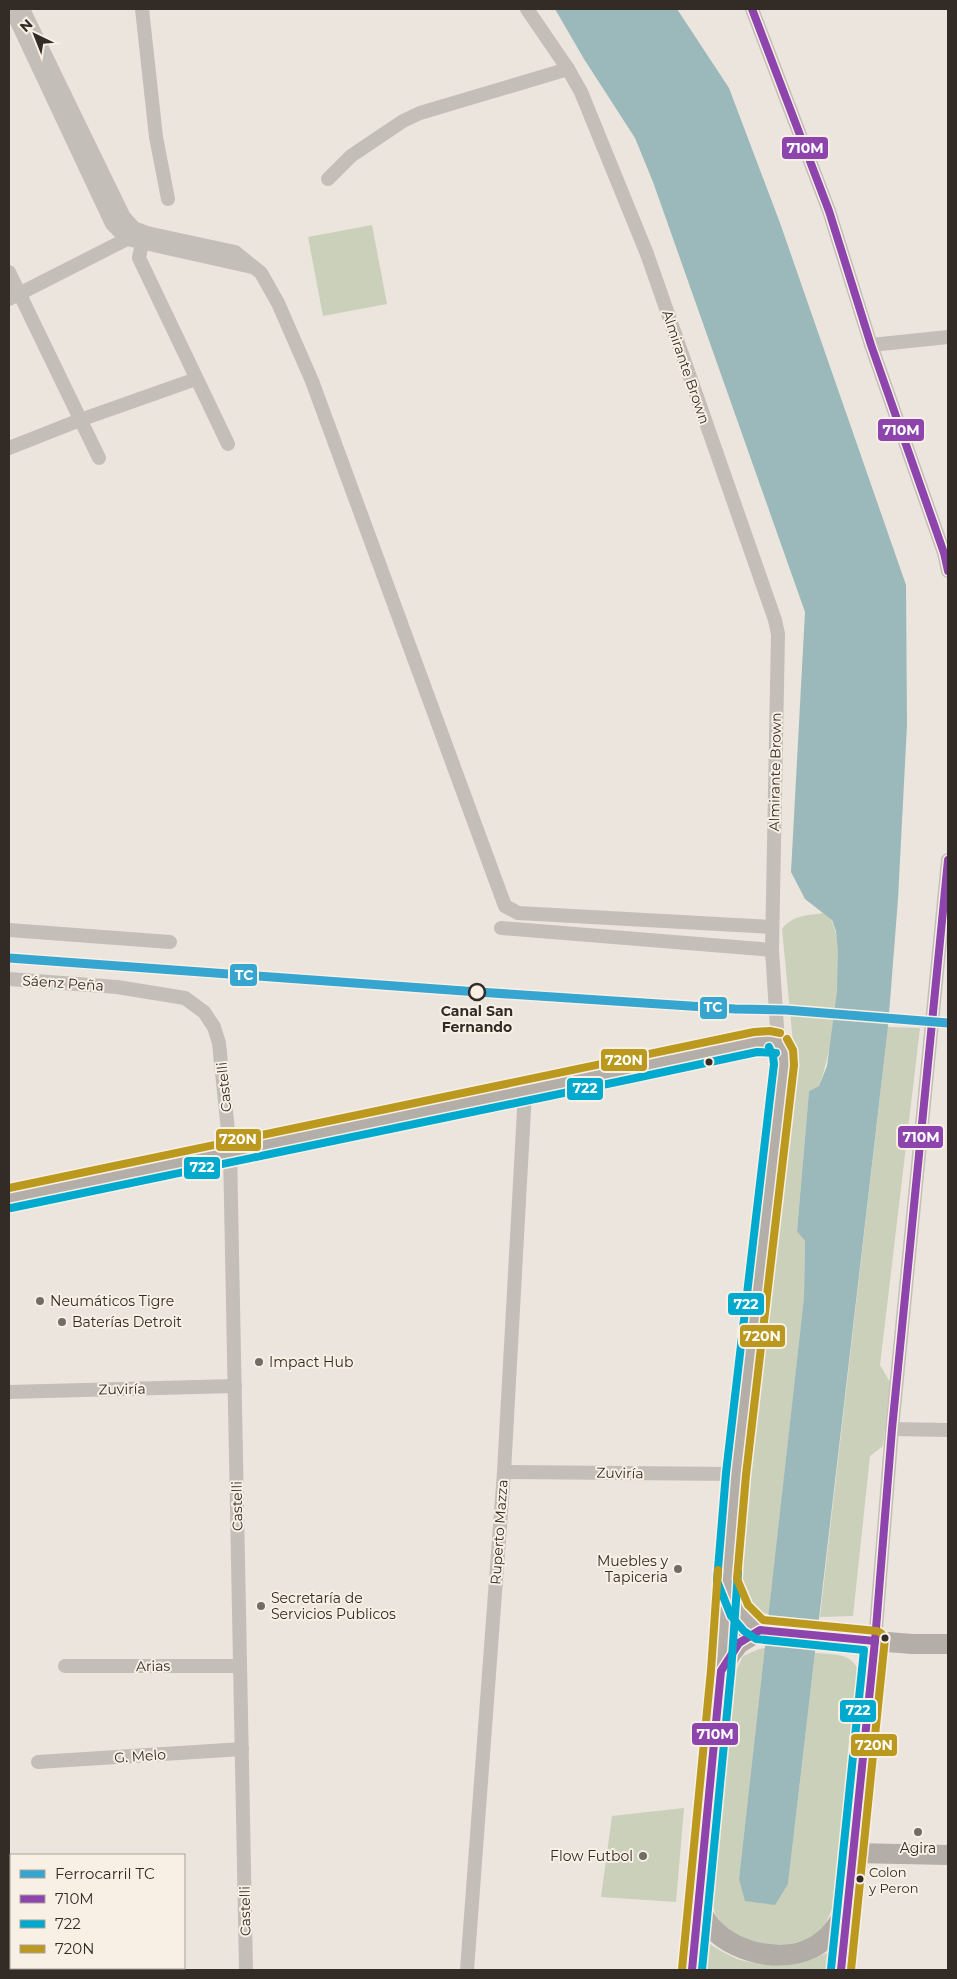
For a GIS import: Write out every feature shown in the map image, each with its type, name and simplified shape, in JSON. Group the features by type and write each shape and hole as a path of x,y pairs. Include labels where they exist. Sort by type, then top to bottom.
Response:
{"main road":[{"path":"721,1670 739,1643 760,1630 874,1641 841,1970"},
{"name":"Almirante Brown","path":"692,1970 721,1670"},
{"path":"698,1905 710,1926 720,1936 735,1946 761,1954 774,1955 791,1954 813,1947 824,1940 835,1929 846,1911"}],"street":[{"path":"142,9 156,137 168,199"},
{"name":"Almirante Brown","path":"527,9 568,69 581,92 647,254 776,620 778,634 772,950 778,1043 783,1054 784,1064 736,1474 721,1670"},
{"path":"752,9 829,211 870,345 944,553 948,571"},
{"path":"19,13 124,217 137,236 139,258 228,444"},
{"path":"328,179 351,156 403,121 420,113 568,69"},
{"path":"14,297 137,236 253,268 261,273 278,303 312,381 504,906 518,913 772,927"},
{"path":"9,272 14,297 99,458"},
{"path":"870,345 948,337"},
{"path":"9,448 80,420 196,379"},
{"path":"948,860 892,1429 874,1641 948,1644"},
{"path":"501,928 772,950"},
{"path":"9,930 170,942"},
{"name":"Sáenz Peña","path":"9,979 117,987 185,998 204,1012 214,1027 219,1043"},
{"path":"9,1198 230,1150 525,1092 756,1042 770,1041 778,1043"},
{"name":"Castelli","path":"219,1043 230,1150 246,1970"},
{"name":"Ruperto Mazza","path":"467,1970 504,1472 525,1092"},
{"name":"Zuviría","path":"9,1392 235,1386"},
{"path":"892,1429 948,1430"},
{"name":"Zuviría","path":"504,1472 736,1474"},
{"name":"Almirante Brown","path":"727,1581 739,1610 751,1624 760,1630"},
{"name":"Arias","path":"65,1666 240,1666"},
{"name":"G. Melo","path":"38,1762 242,1749"},
{"path":"853,1853 948,1855"}],"green space":[{"path":"372,225 387,304 323,316 308,237"},
{"path":"825,913 832,921 837,937 839,957 838,979 833,1028 824,1071 819,1086 809,1091 797,1230 805,1241 804,1297 769,1614 756,1610 746,1602 741,1591 739,1577 795,1063 782,929 796,918"},
{"path":"888,1027 920,1028 880,1365 890,1382 883,1446 870,1456 853,1616 820,1617"},
{"path":"765,1648 739,1879 788,1884 815,1653 841,1655 851,1660 858,1670 833,1907 823,1929 809,1939 787,1945 749,1943 721,1923 716,1916 713,1906 735,1673 743,1656"},
{"name":"Flow Futbol","path":"684,1808 676,1902 601,1897 612,1816"},
{"path":"710,1944 737,1959 760,1963 797,1961 830,1952 828,1970 706,1970"}],"water":[{"path":"555,9 677,9 729,88 780,223 906,585 907,725 898,899 888,1027 788,1884 775,1905 745,1901 739,1879 804,1297 805,1241 797,1231 809,1091 819,1086 827,1066 837,992 838,952 836,931 832,920 805,899 791,872 805,612 653,182 635,138 584,59"}],"rail line":[{"name":"TC","path":"9,958 478,992 735,1009 786,1010 948,1023"}],"transit line":[{"name":"710M","path":"752,9 829,211 871,345 944,553 948,571"},
{"name":"710M","path":"841,1970 875,1641 892,1429 948,860"},
{"name":"720N","path":"9,1188 754,1032 770,1031 780,1033"},
{"name":"720N","path":"787,1039 793,1050 794,1065 746,1475 737,1579 748,1605 763,1620 877,1631 885,1638 851,1970"},
{"name":"722","path":"769,1047 774,1064 726,1473 717,1581 731,1616 744,1631 756,1639 864,1650 831,1969"},
{"name":"722","path":"11,1208 757,1052 776,1053"},
{"name":"720N","path":"682,1969 711,1670 718,1570"},
{"name":"722","path":"702,1970 731,1672 738,1572"},
{"name":"710M","path":"692,1970 721,1671 739,1643 760,1630 875,1641"}],"place":[{"name":"Canal San Fernando","path":"477,992"},
{"name":"Neumáticos Tigre","path":"40,1301"},
{"name":"Baterías Detroit","path":"62,1322"},
{"name":"Impact Hub","path":"259,1362"},
{"name":"Muebles y Tapiceria","path":"678,1569"},
{"name":"Secretaría de Servicios Publicos","path":"261,1606"},
{"name":"Agira","path":"918,1832"},
{"name":"Flow Futbol","path":"643,1856"},
{"name":"Colon y Peron","path":"860,1879"}]}
